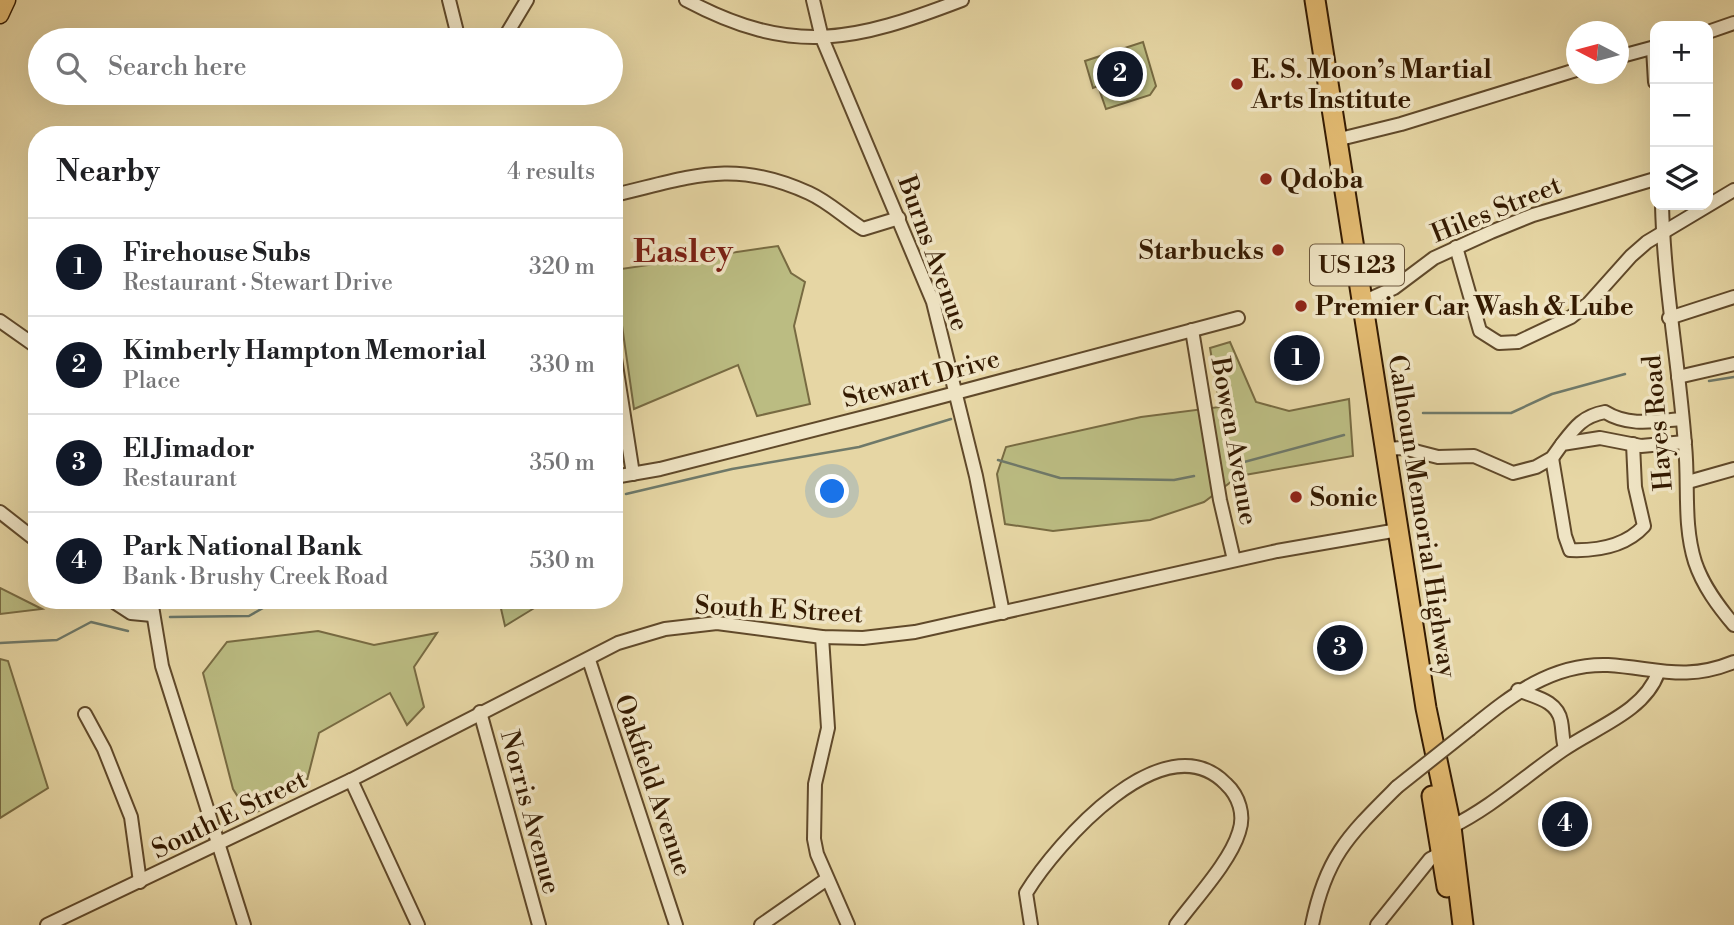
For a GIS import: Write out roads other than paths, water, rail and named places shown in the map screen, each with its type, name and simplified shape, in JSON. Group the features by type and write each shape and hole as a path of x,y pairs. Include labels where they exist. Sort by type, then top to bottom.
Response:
{"highway":[{"name":"Calhoun Memorial Highway","path":"1315,0 1426,708 1451,827 1461,925"},
{"name":"Calhoun Memorial Highway","path":"1426,708 1423,739 1441,853 1449,897 1461,925"}],"main road":[{"path":"0,15 8,0"}],"street":[{"path":"449,0 456,28"},
{"path":"510,28 527,0"},
{"path":"686,0 748,27 784,35 822,38 852,36 901,23 962,0"},
{"name":"Burns Avenue","path":"813,0 822,38 933,302 956,392 1003,613"},
{"path":"1713,30 1734,23"},
{"path":"1629,55 1650,48"},
{"path":"1336,140 1401,124 1566,72"},
{"path":"623,193 713,173 745,172 810,194 863,229 899,218"},
{"name":"Hiles Street","path":"1363,302 1394,288 1416,269 1456,247 1533,215 1650,180"},
{"path":"1456,247 1480,331 1499,342 1518,342 1580,310 1630,256 1734,190"},
{"name":"Hayes Road","path":"1662,210 1669,318 1685,442 1687,529 1696,563 1712,597 1734,625"},
{"path":"1669,318 1734,297"},
{"name":"Stewart Drive","path":"623,476 1238,318"},
{"path":"0,321 28,341"},
{"name":"Bowen Avenue","path":"1192,330 1220,500 1234,560"},
{"path":"1678,377 1734,364"},
{"path":"623,410 633,474"},
{"path":"1384,449 1403,448 1438,457 1474,456 1513,473 1536,467 1552,458 1579,422 1593,414 1605,412 1616,419 1634,422 1682,419"},
{"path":"1562,444 1600,438 1641,446 1685,442"},
{"path":"1552,458 1570,550 1590,551 1633,538 1644,526 1635,487 1633,443"},
{"path":"1688,482 1734,469"},
{"path":"0,512 28,534"},
{"name":"South E Street","path":"47,925 351,780 618,643 690,625 717,624 771,628 822,637 863,638 902,634 1234,560 1398,530"},
{"path":"125,609 131,613 152,615"},
{"path":"152,609 162,667 244,925"},
{"path":"822,637 828,728 815,784 812,812 817,854 848,925"},
{"name":"Oakfield Avenue","path":"589,660 676,925"},
{"path":"1312,925 1320,888 1333,857 1353,830 1397,787 1518,690 1564,669 1607,665 1658,673 1702,672 1734,662"},
{"path":"1451,827 1477,814 1565,748 1628,709 1653,686 1658,673"},
{"path":"1518,690 1550,703 1561,721 1560,733 1565,748"},
{"name":"Norris Avenue","path":"480,712 539,925"},
{"path":"85,714 104,749 131,817 140,882"},
{"path":"1031,925 1026,893 1041,869 1071,835 1136,781 1166,770 1197,767 1220,776 1232,789 1242,819 1238,835 1223,860 1176,925"},
{"path":"351,780 418,925"},
{"path":"1377,925 1430,859 1441,853"},
{"path":"761,925 827,879"}],"waterway":[{"path":"1423,413 1511,413 1552,394 1625,374"},
{"path":"1709,381 1734,377"},
{"path":"626,494 732,469 859,447 951,419"},
{"path":"1233,465 1344,435"},
{"path":"998,460 1060,478 1174,480 1194,476"},
{"path":"170,617 249,616 261,609"},
{"path":"0,643 57,640 91,622 128,631"}],"place":[{"name":"Kimberly Hampton Memorial","path":"1120,74"},
{"name":"E. S. Moon’s Martial Arts Institute","path":"1237,84"},
{"name":"Qdoba","path":"1266,179"},
{"name":"Starbucks","path":"1278,250"},
{"name":"Premier Car Wash & Lube","path":"1301,306"},
{"name":"Firehouse Subs","path":"1297,358"},
{"name":"Sonic","path":"1296,497"},
{"name":"El Jimador","path":"1340,648"},
{"name":"Park National Bank","path":"1565,824"}],"district":[{"name":"Easley","path":"683,250"}]}
